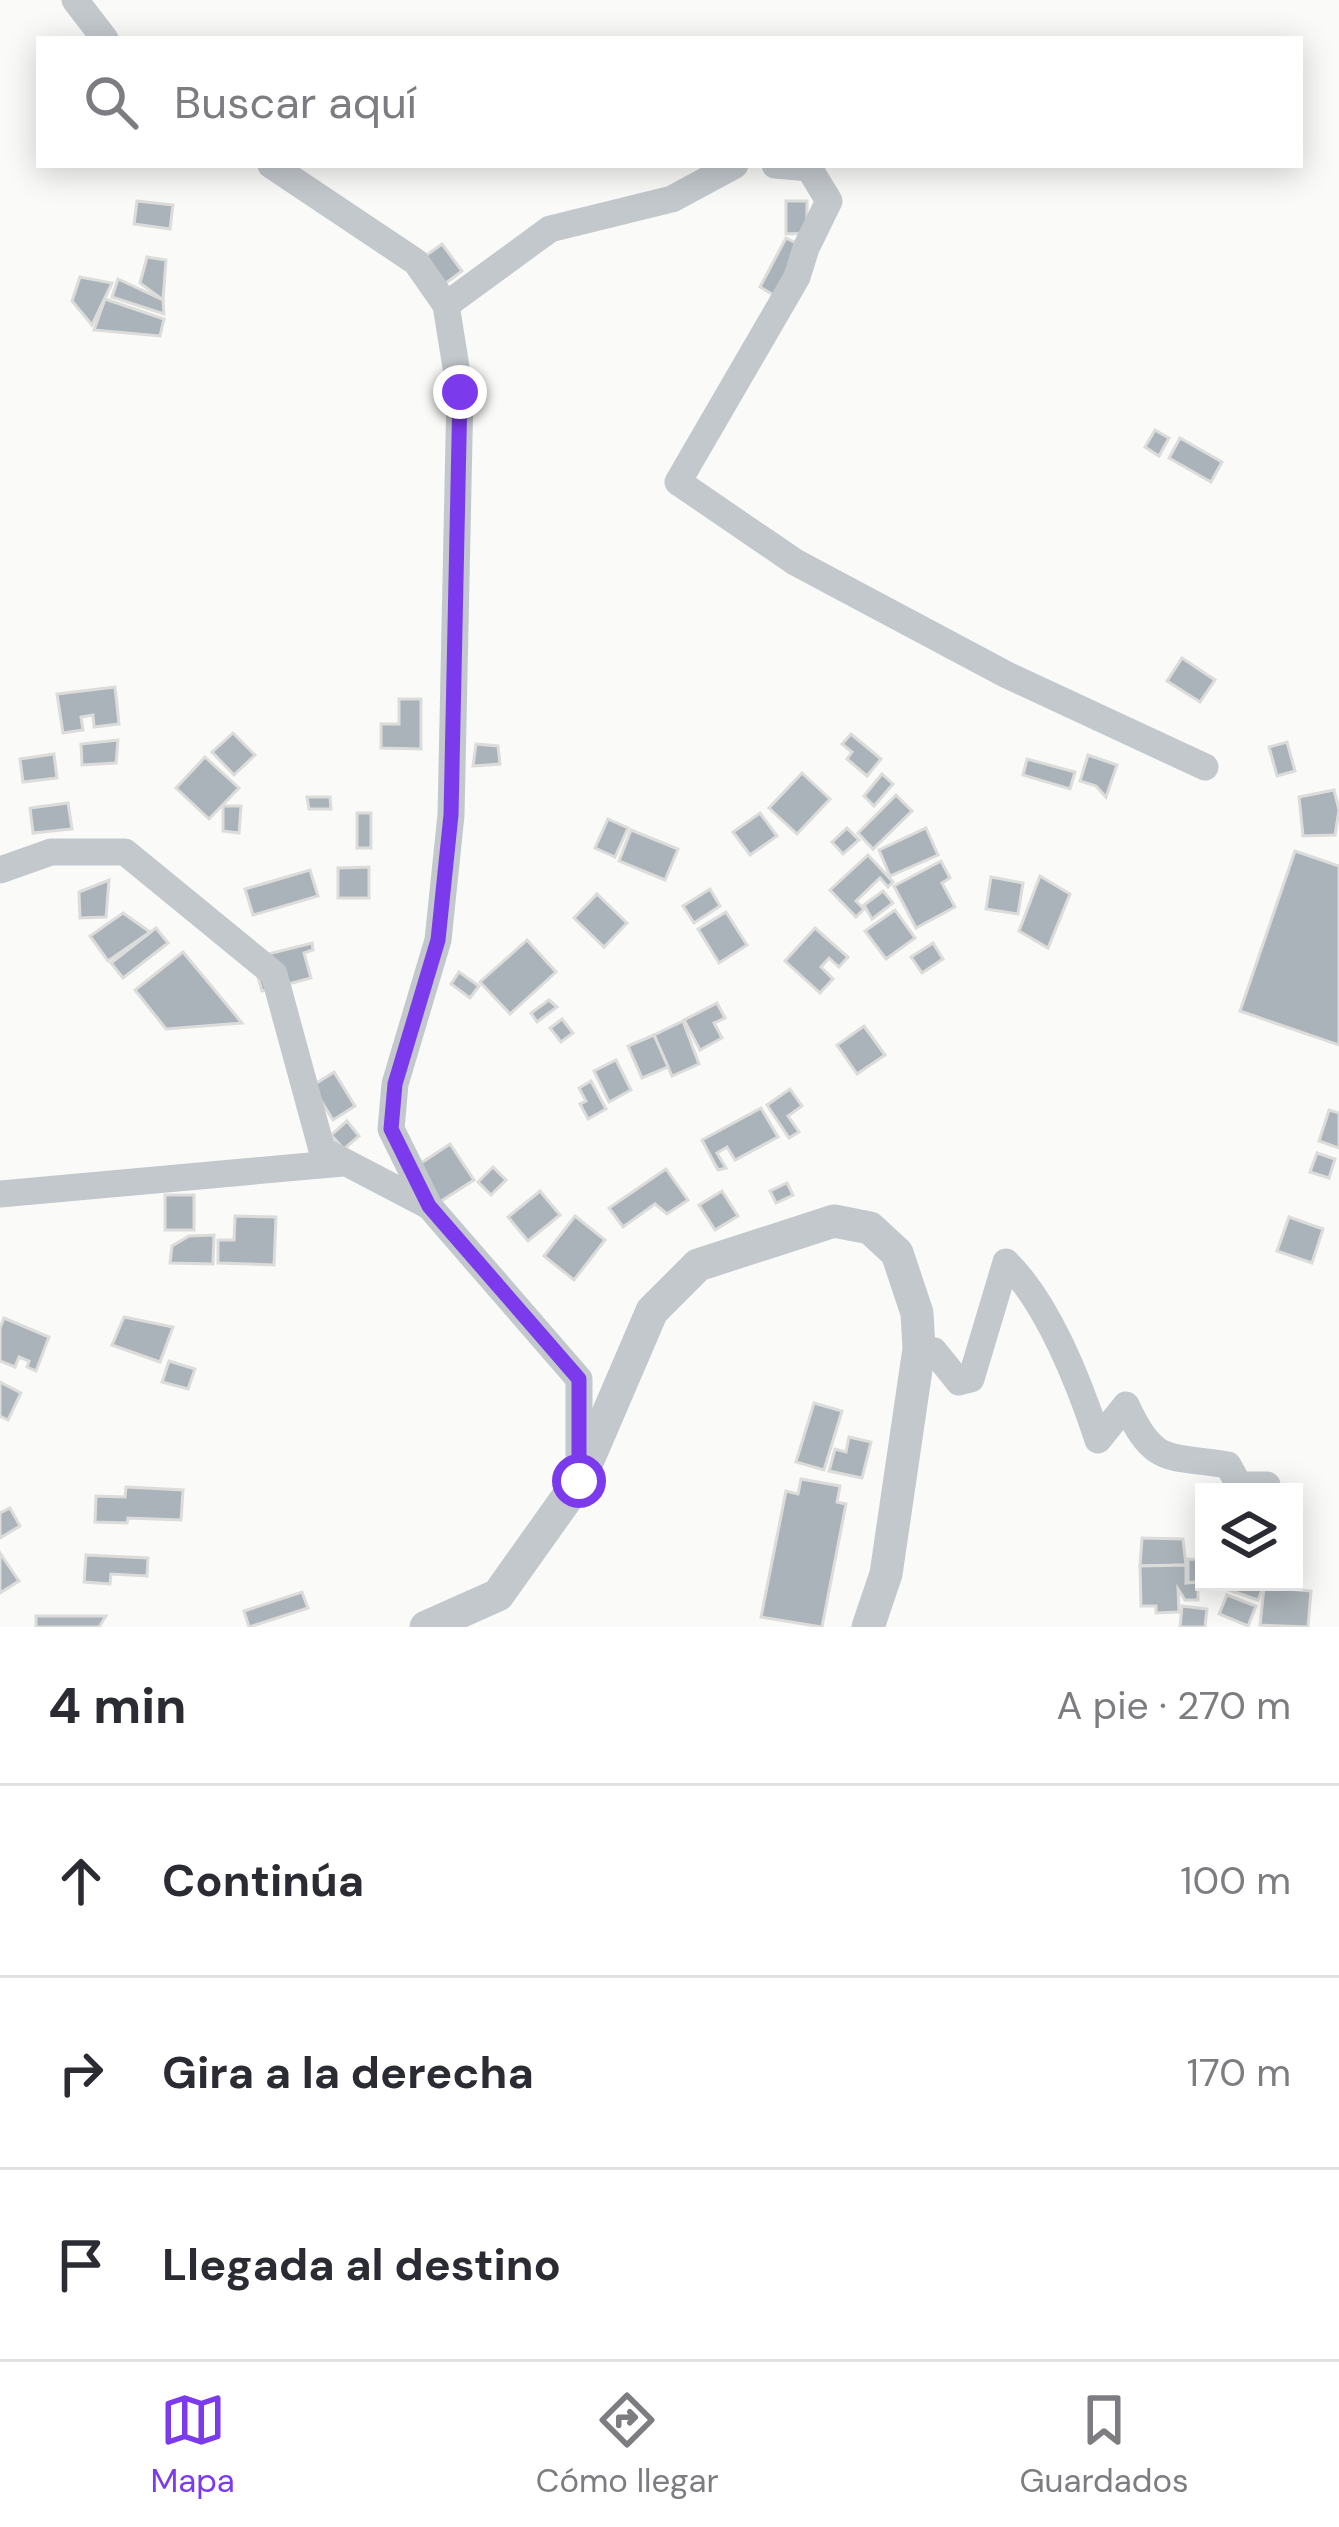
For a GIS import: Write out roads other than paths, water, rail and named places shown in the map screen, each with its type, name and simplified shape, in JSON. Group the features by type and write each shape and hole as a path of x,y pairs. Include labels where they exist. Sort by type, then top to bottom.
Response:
{"street":[{"path":"75,0 103,36"},
{"path":"275,168 416,262 446,305 460,392 451,815 438,940 395,1084 391,1129 429,1206 579,1379 579,1481"},
{"path":"446,305 550,229 672,199 729,168"},
{"path":"809,168 829,201 797,277 678,482 815,572 1007,675 1205,766"},
{"path":"0,870 51,852 125,852 274,974 322,1150 429,1206"},
{"path":"0,1194 343,1163"},
{"path":"426,1627 498,1595 579,1481 652,1311 698,1265 834,1222 870,1228 897,1252 917,1313 919,1349 886,1574 868,1627"},
{"path":"919,1349 934,1351 959,1382 971,1379 1006,1262 1026,1282 1086,1402 1098,1440 1126,1405 1139,1434 1159,1454 1228,1465 1238,1483"}]}
